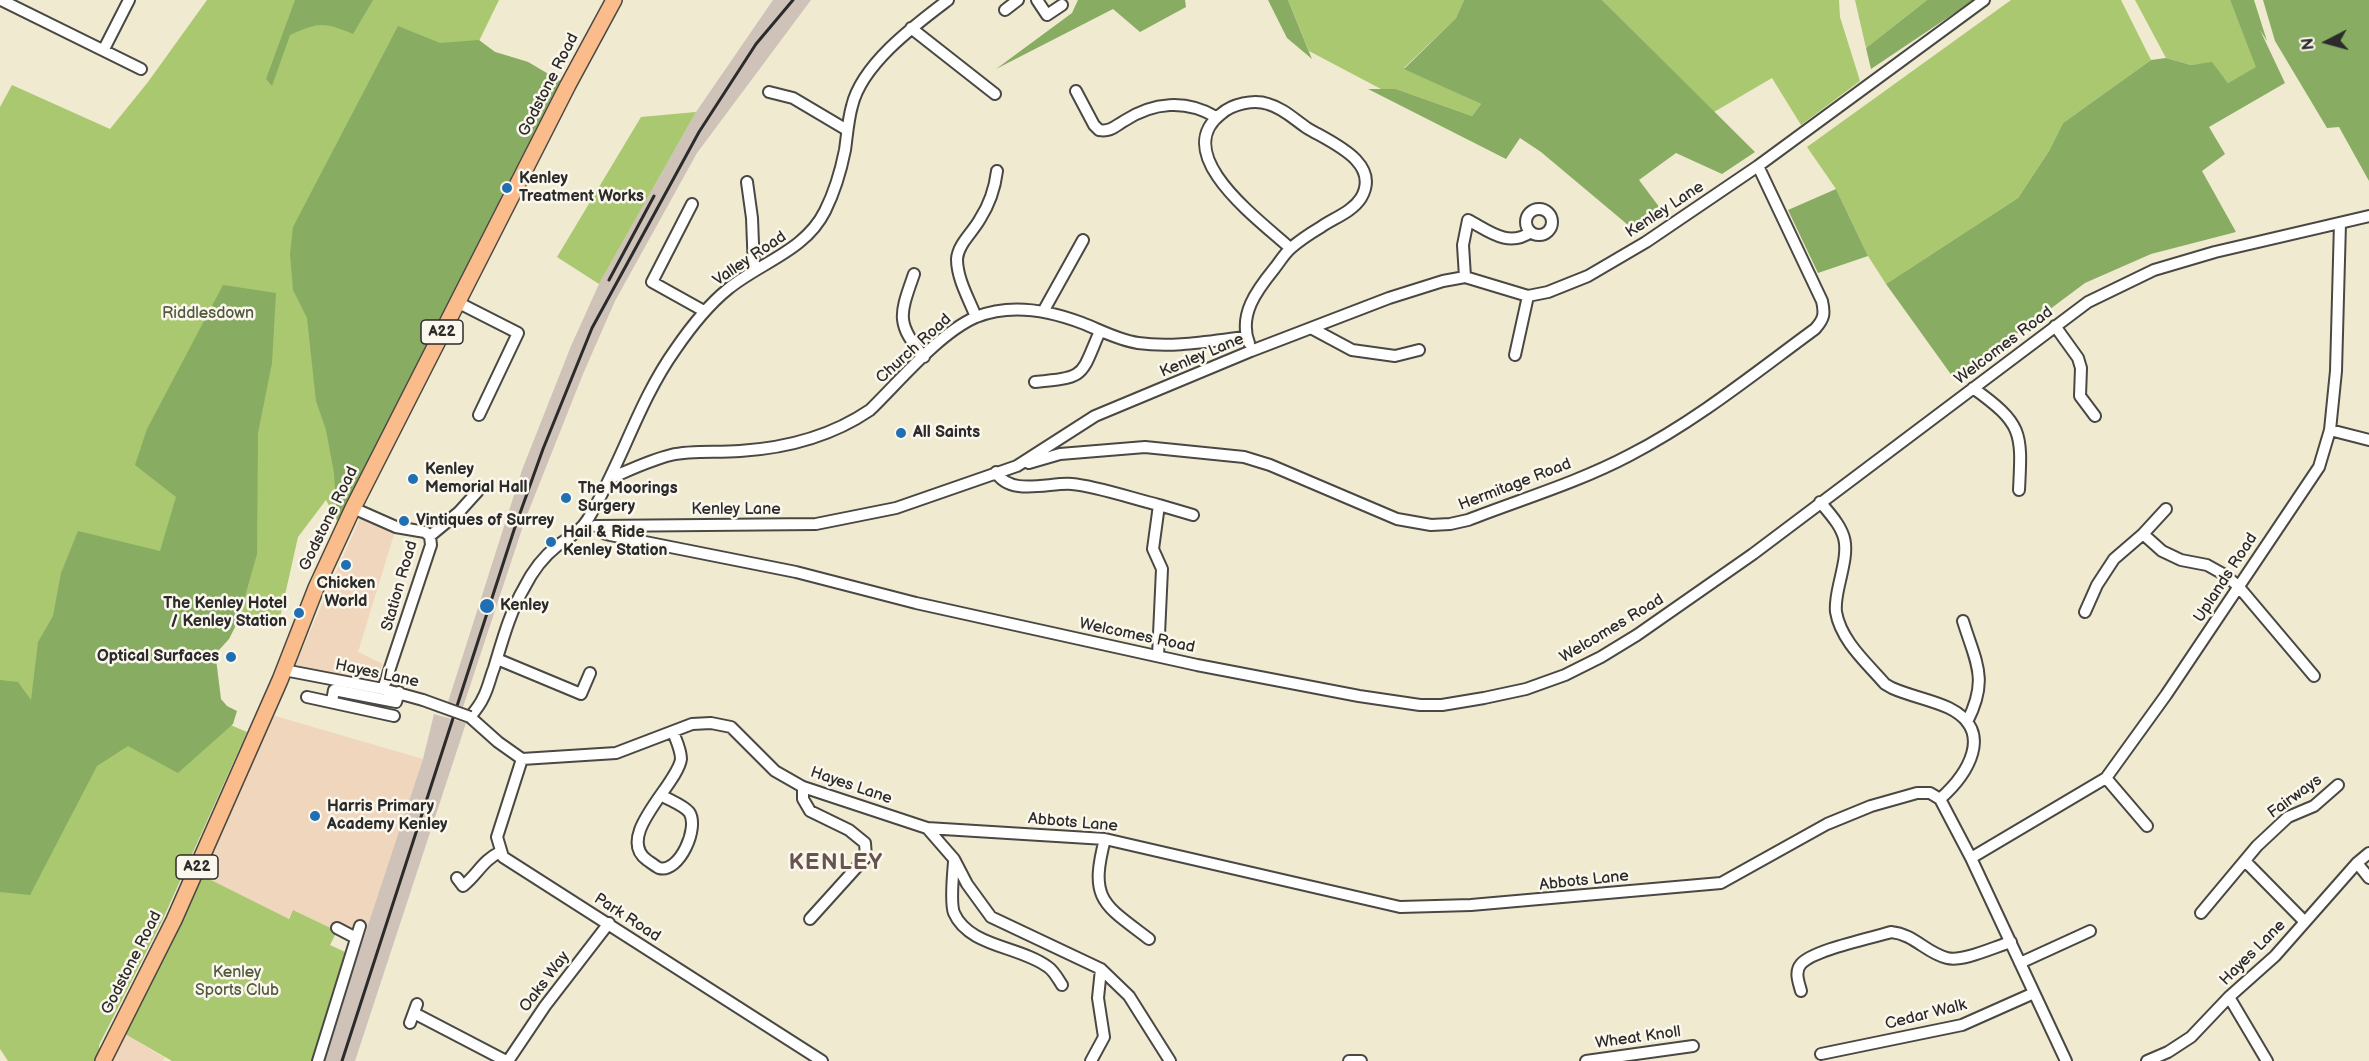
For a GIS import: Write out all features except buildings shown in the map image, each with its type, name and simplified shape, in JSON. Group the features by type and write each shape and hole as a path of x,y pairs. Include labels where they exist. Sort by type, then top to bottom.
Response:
{"highway":[{"name":"Godstone Road","path":"103,1061 174,920 284,670 316,588 353,508 612,1"}],"street":[{"path":"1,0 141,69"},
{"path":"104,49 129,0"},
{"name":"Valley Road","path":"586,522 611,478 651,391 673,352 704,311 728,289 754,270 802,242 825,211 838,176 856,92 869,72 911,28 948,0"},
{"path":"1005,10 1018,0"},
{"path":"1036,0 1047,15 1062,5"},
{"name":"Kenley Lane","path":"586,522 600,526 816,524 896,508 1017,466 1095,416 1251,351 1389,298 1443,281 1464,277 1528,296 1548,292 1588,276 1646,242 1758,166 1984,0"},
{"path":"911,28 995,94"},
{"path":"1076,91 1099,130 1112,130 1124,120 1143,110 1166,104 1203,109 1216,117"},
{"path":"769,92 793,98 848,130"},
{"path":"1251,351 1246,337 1247,312 1257,291 1290,248 1359,201 1366,184 1361,166 1339,146 1267,103 1252,102 1236,105 1216,117 1208,128 1205,140 1206,151 1224,188 1290,248"},
{"name":"Hermitage Road","path":"1017,466 1060,454 1145,447 1244,457 1270,465 1397,519 1431,525 1450,524 1468,519 1604,467 1630,455 1688,421 1815,329 1823,320 1825,312 1822,301 1758,166"},
{"path":"976,317 958,271 957,257 959,248 988,205 996,183 997,171"},
{"path":"747,182 752,218 754,270"},
{"path":"693,204 652,282 704,311"},
{"name":"Welcomes Road","path":"600,526 603,532 609,535 796,572 916,603 1158,656 1359,696 1420,705 1442,705 1526,689 1564,675 1601,657 1637,635 1724,574 2088,302 2154,270 2215,252 2369,216"},
{"path":"1464,277 1463,245 1468,220 1500,238 1523,237 1531,232"},
{"name":"Uplands Road","path":"1971,858 2106,778 2166,695 2319,467 2330,430 2336,371 2340,224"},
{"path":"1044,310 1083,240"},
{"path":"914,274 904,302 904,323 908,338 924,357"},
{"path":"1515,355 1528,296"},
{"path":"457,302 518,333 478,415"},
{"name":"Church Road","path":"611,478 673,454 742,451 811,439 854,420 870,410 951,331 976,317 1018,309 1044,310 1135,342 1171,346 1246,337"},
{"path":"2055,326 2078,358 2081,368 2080,396 2095,416"},
{"path":"1311,328 1352,350 1395,356 1419,350"},
{"path":"1035,382 1072,379 1083,370 1100,331"},
{"path":"1973,388 1994,403 2012,422 2018,433 2021,445 2019,490"},
{"path":"2330,430 2369,440"},
{"path":"996,472 1001,480 1007,483 1039,487 1073,484 1193,515"},
{"path":"430,536 459,512 478,491"},
{"path":"1820,502 1836,519 1847,543 1836,611 1839,624 1851,645 1885,684 1916,698 1947,707 1967,722 1973,741 1971,762 1955,786 1940,799 1971,858 2066,1061"},
{"path":"1158,656 1162,569 1153,549 1159,506"},
{"name":"Station Road","path":"353,508 396,527 425,532 430,536 430,545 383,688"},
{"path":"2085,612 2097,585 2114,559 2143,534 2166,509"},
{"path":"470,717 484,697 522,591 535,569 556,547 586,522"},
{"path":"2143,534 2162,551 2181,560 2207,565 2225,575 2238,586 2314,676"},
{"path":"1963,621 1980,679 1980,691 1967,722"},
{"path":"497,659 581,694 590,673"},
{"name":"Hayes Lane","path":"284,670 383,688 423,699 470,717 498,742 522,759 616,753 692,724 711,723 731,727 775,771 803,787 927,828"},
{"path":"332,701 334,690 396,702 399,692"},
{"path":"307,697 394,716"},
{"path":"661,795 689,812 692,819 693,830 678,862 669,867 659,867 644,857 639,848 638,839 652,804 661,795 681,759 673,732"},
{"path":"463,886 474,877 484,862 500,852 497,837 522,759"},
{"path":"2106,778 2147,826"},
{"name":"Fairways","path":"2201,913 2244,861 2288,816 2314,806 2338,785"},
{"path":"803,787 803,799 810,811 849,830 865,843 866,857 810,919"},
{"name":"Abbots Lane","path":"927,828 1105,839 1400,907 1490,905 1721,883 1827,824 1871,806 1917,793 1930,793 1940,799"},
{"path":"927,828 954,859 967,884 991,917 1101,969 1129,996 1170,1061"},
{"path":"1105,839 1097,872 1102,897 1114,912 1149,939"},
{"name":"Park Road","path":"500,852 508,860 822,1061"},
{"name":"Hayes Lane","path":"2147,1061 2168,1052 2191,1037 2229,997 2275,956 2357,863 2369,854"},
{"path":"954,859 953,911 961,924 985,942 1021,951 1050,968 1062,985"},
{"path":"2244,861 2305,922"},
{"path":"2357,863 2369,878"},
{"name":"Oaks Way","path":"507,1061 545,1006 609,923"},
{"path":"318,1061 360,926"},
{"path":"337,928 356,938"},
{"path":"2020,963 2090,931"},
{"path":"1801,992 1797,976 1800,965 1812,956 1891,932 1910,937 1947,959 1959,959 2011,942"},
{"path":"1092,1061 1104,1037 1098,998 1101,969"},
{"name":"Cedar Walk","path":"1821,1054 1962,1024 2034,993"},
{"path":"2229,997 2267,1061"},
{"path":"414,1014 507,1061"},
{"name":"Wheat Knoll","path":"1586,1061 1694,1046"},
{"path":"1349,1061 1362,1061"}],"shaded area":[{"path":"773,0 811,0 697,153 615,301 583,374 525,520 463,707 448,702 522,470 571,346 599,284 696,112"},
{"path":"361,516 395,531 358,652 383,664 374,684 292,672"},
{"path":"434,714 466,723 355,1061 323,1061 423,759"},
{"name":"Harris Primary Academy Kenley","path":"272,715 423,759 367,929 357,925 355,928 335,930 293,910 288,919 199,874"},
{"path":"125,1034 165,1058 163,1061 110,1061"}],"green space":[{"name":"Riddlesdown","path":"207,0 499,0 479,41 495,52 528,62 560,81 337,521 326,500 298,537 278,626 268,621 247,620 226,626 198,640 228,724 247,732 162,921 99,1045 99,1053 94,1061 8,1061 0,1049 0,107 12,85 110,129 148,82"},
{"path":"295,0 373,0 353,34 322,25 290,35 272,86 266,79"},
{"path":"1078,0 1185,0 1186,7 1140,32 1113,9 996,69 1072,13"},
{"path":"1268,0 1288,0 1312,59 1287,38"},
{"path":"1288,0 1464,0 1456,18 1404,68 1481,104 1472,116 1396,89 1381,89 1309,51"},
{"path":"1464,0 1602,0 1755,152 1722,174 1676,153 1639,180 1663,212 1634,230 1541,152 1520,138 1506,159 1368,89 1396,89 1472,116 1481,104 1404,69 1456,18"},
{"path":"1602,0 1839,0 1840,17 1860,81 1801,125 1772,78 1714,112"},
{"path":"1855,0 1927,0 1866,48"},
{"path":"1927,0 1974,0 1871,69 1866,48"},
{"path":"2011,0 2121,0 2151,60 2063,123 2049,151 2018,198 1886,284 1868,256 1836,189 1807,147"},
{"path":"2135,0 2230,0 2257,67 2228,83 2212,63 2191,65 2166,58"},
{"path":"2230,0 2254,0 2267,41 2260,30 2285,83 2209,127 2225,154 2202,171 2236,232 2151,254 2085,283 1955,380 1886,284 2018,198 2049,151 2063,123 2151,60 2166,58 2191,65 2212,62 2228,83 2256,67"},
{"path":"2263,0 2369,0 2369,181 2339,127 2327,128 2275,41"},
{"path":"398,26 440,43 479,40 495,52 528,62 560,81 337,521 334,473 326,430 316,401 307,318 293,290 290,254 293,227"},
{"path":"696,112 599,284 557,257 641,117"},
{"path":"1836,189 1868,256 1818,273 1788,210"},
{"path":"223,285 276,293 272,363 258,433 257,554 238,621 229,639 219,650 216,659 221,699 227,706 237,711 233,724 178,773 128,746 97,766 30,895 0,892 0,680 18,682 31,700 38,642 53,616 61,573 78,531 160,551 176,497 135,465 147,429"},
{"name":"Kenley Sports Club","path":"199,874 289,919 293,910 337,931 330,945 345,952 312,1061 172,1061 125,1034"}],"railway":[{"path":"342,1061 514,530 543,449 592,328 699,132 756,44 793,0"},
{"path":"609,280 654,196"}],"place":[{"name":"Kenley Treatment Works","path":"507,188"},
{"name":"All Saints","path":"901,433"},
{"name":"Kenley Memorial Hall","path":"413,479"},
{"name":"The Moorings Surgery","path":"566,498"},
{"name":"Vintiques of Surrey","path":"404,521"},
{"name":"Hail & Ride Kenley Station","path":"551,542"},
{"name":"Chicken World","path":"346,565"},
{"name":"Kenley","path":"487,606"},
{"name":"The Kenley Hotel / Kenley Station","path":"299,613"},
{"name":"Optical Surfaces","path":"231,657"},
{"name":"Harris Primary Academy Kenley","path":"315,816"}],"district":[{"name":"KENLEY","path":"836,863"}]}
